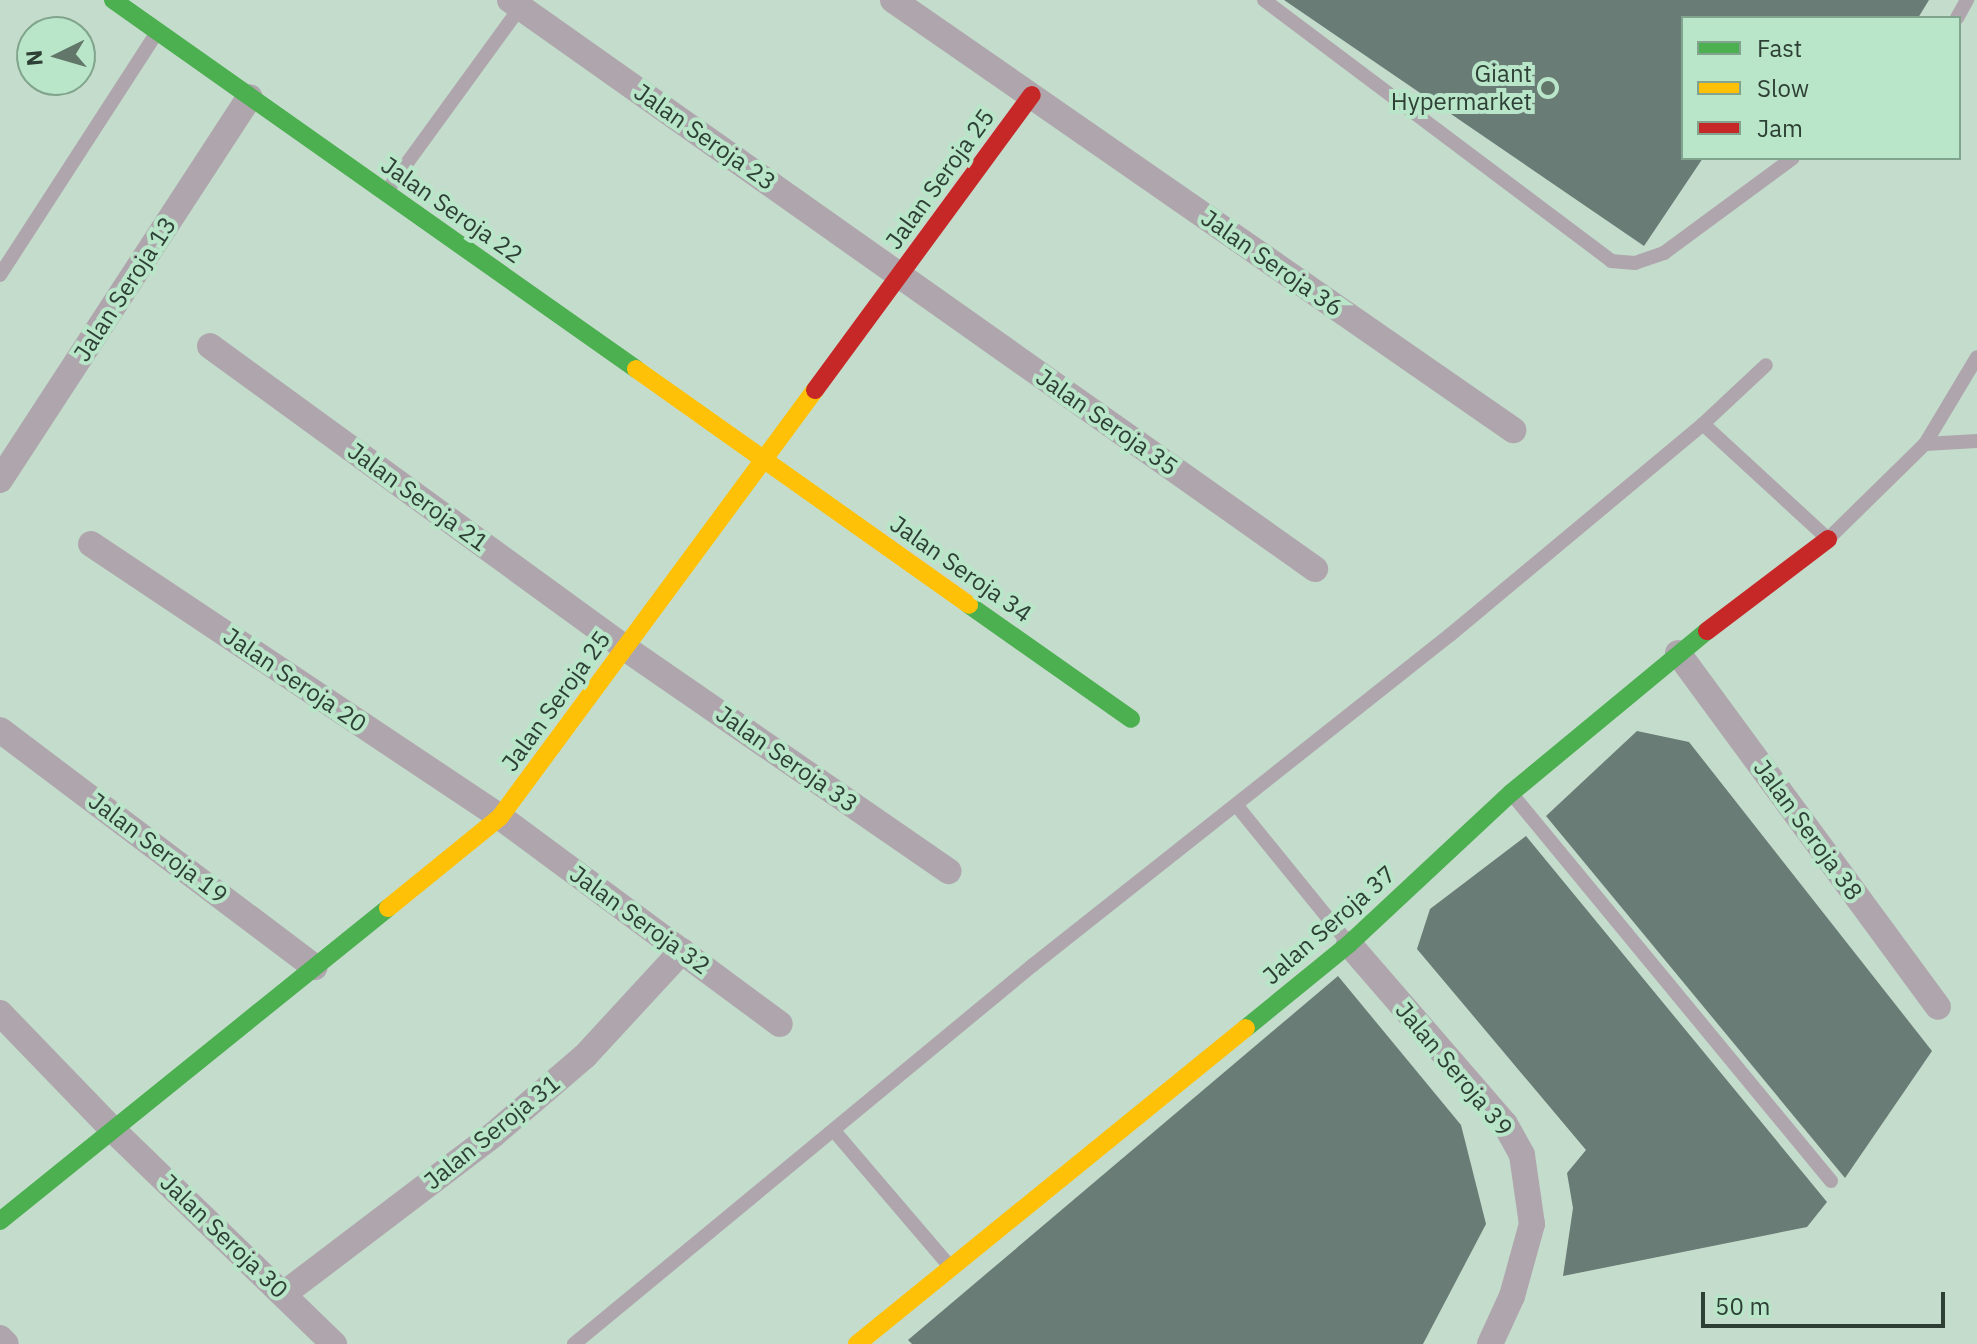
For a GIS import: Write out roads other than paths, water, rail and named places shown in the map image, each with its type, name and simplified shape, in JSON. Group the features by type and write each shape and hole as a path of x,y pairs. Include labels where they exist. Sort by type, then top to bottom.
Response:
{"street":[{"name":"Jalan Seroja 22","path":"113,0 764,459"},
{"name":"Jalan Seroja 36","path":"893,0 1513,430"},
{"name":"Jalan Seroja 23","path":"519,2 900,275"},
{"name":"Jalan Seroja 25","path":"0,1221 500,817 1032,95"},
{"name":"Jalan Seroja 13","path":"0,480 250,97"},
{"name":"Jalan Seroja 35","path":"900,275 1315,569"},
{"name":"Jalan Seroja 21","path":"210,346 625,648"},
{"name":"Jalan Seroja 34","path":"764,459 1131,719"},
{"name":"Jalan Seroja 37","path":"857,1344 1349,944 1511,793 1678,653 1828,539"},
{"name":"Jalan Seroja 20","path":"91,544 500,817"},
{"name":"Jalan Seroja 33","path":"625,648 948,871"},
{"name":"Jalan Seroja 38","path":"1678,653 1938,1007"},
{"name":"Jalan Seroja 19","path":"0,730 315,967"},
{"name":"Jalan Seroja 32","path":"500,817 780,1024"},
{"name":"Jalan Seroja 39","path":"1349,944 1505,1124 1522,1155 1532,1224 1512,1296 1490,1344"},
{"name":"Jalan Seroja 31","path":"285,1293 493,1135 585,1056 682,951"},
{"name":"Jalan Seroja 30","path":"0,1013 113,1130 285,1293 334,1344"},
{"path":"0,1338 6,1344"}],"lane":[{"path":"1264,0 1611,261 1635,263 1664,253 1790,160"},
{"path":"385,192 519,2"},
{"path":"0,275 157,32"},
{"path":"1703,424 1828,539 1925,444 1977,357"},
{"path":"574,1344 835,1132 1033,965 1237,806 1703,424 1766,365"},
{"path":"1925,444 1977,441"},
{"path":"1511,793 1831,1181"},
{"path":"1237,806 1349,944"},
{"path":"835,1132 951,1268"}],"place":[{"name":"Giant Hypermarket","path":"1548,88"}]}
